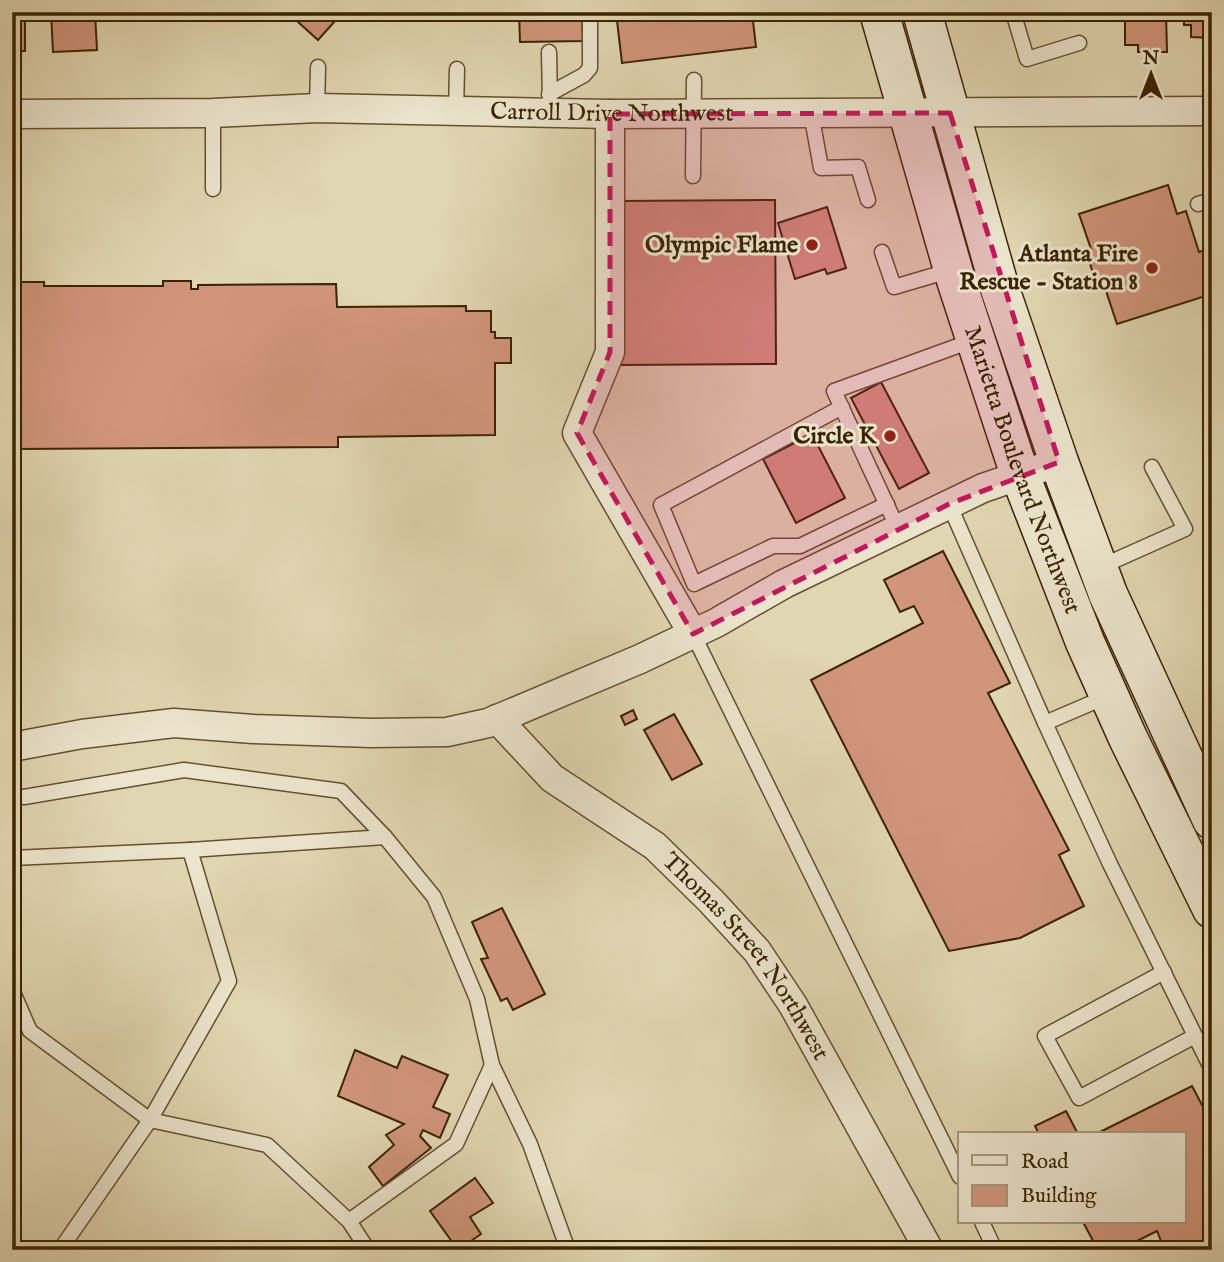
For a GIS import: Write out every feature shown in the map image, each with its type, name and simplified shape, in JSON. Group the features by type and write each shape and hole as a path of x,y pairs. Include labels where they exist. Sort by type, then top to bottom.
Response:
{"main road":[{"name":"Marietta Boulevard Northwest","path":"879,12 953,270 1020,475 1085,642 1212,909"},
{"path":"922,12 1000,289 1059,462 1108,594 1208,804"}],"street":[{"name":"Carroll Drive Northwest","path":"12,114 213,113 317,108 456,111 550,104 610,114 1212,111"},
{"path":"610,114 610,352 577,433 693,634"},
{"path":"12,747 82,734 174,723 253,729 396,733 447,732 488,723 640,659 716,623 892,516 948,504 983,488 1059,462"},
{"name":"Thomas Street Northwest","path":"497,719 552,778 655,846 757,951 793,1005 929,1250"}],"lane":[{"path":"550,104 590,68 590,12"},
{"path":"1013,12 1027,59 1079,43"},
{"path":"549,52 550,104"},
{"path":"317,108 318,67"},
{"path":"456,111 457,69"},
{"path":"693,176 694,80"},
{"path":"213,113 213,189"},
{"path":"811,113 821,168 858,167 868,200"},
{"path":"882,252 894,287 953,270"},
{"path":"842,407 661,505 695,584 773,546 800,546 892,516 842,407 834,391 975,339"},
{"path":"1098,568 1185,528 1152,467"},
{"path":"948,504 1110,864 1212,1070"},
{"path":"693,634 958,1173"},
{"path":"1045,723 1109,695"},
{"path":"24,797 184,770 341,791 384,836 434,897 477,999 492,1065 530,1144 568,1250"},
{"path":"12,858 190,850 384,836"},
{"path":"60,1250 150,1121 229,981 190,850"},
{"path":"1164,972 1045,1036 1079,1098 1195,1037"},
{"path":"12,990 30,1031 150,1121 267,1144 349,1221 368,1250"},
{"path":"349,1221 456,1144 492,1065"},
{"path":"983,1224 995,1250"}],"highlighted area":[{"path":"950,113 1059,462 949,504 693,634 577,433 610,352 610,114"}],"building":[{"path":"12,12 25,12 25,51 12,51"},
{"path":"51,12 95,12 97,50 53,52"},
{"path":"287,12 343,12 318,40"},
{"path":"519,12 582,12 583,41 520,42"},
{"path":"616,12 752,12 756,47 622,63"},
{"path":"1125,12 1166,12 1167,52 1138,52 1138,45 1125,45"},
{"path":"1184,12 1212,12 1212,38 1191,37 1191,25 1184,25"},
{"name":"Atlanta Fire Rescue - Station 8","path":"1168,185 1177,214 1186,211 1199,252 1212,248 1212,294 1117,324 1104,285 1097,287 1086,250 1091,249 1079,214"},
{"path":"775,200 776,364 621,365 619,201"},
{"name":"Olympic Flame","path":"827,207 846,268 827,274 825,269 795,279 778,223"},
{"path":"163,281 191,281 191,289 198,289 198,285 336,284 337,307 466,306 466,311 491,311 491,332 495,332 495,338 511,338 511,363 495,363 495,435 338,437 338,447 14,449 13,282 44,282 44,286 163,286"},
{"name":"Circle K","path":"881,382 929,473 899,489 851,398"},
{"path":"812,434 845,498 796,523 763,459"},
{"path":"943,551 1010,683 988,693 1069,850 1059,855 1084,906 1020,938 949,951 811,680 923,623 914,606 900,612 884,580"},
{"path":"633,710 637,719 625,725 621,716"},
{"path":"674,714 702,764 672,780 644,730"},
{"path":"502,908 545,994 513,1010 507,998 501,1001 481,959 488,958 472,922"},
{"path":"355,1050 397,1068 402,1056 448,1075 433,1107 450,1114 440,1138 423,1130 420,1136 431,1148 383,1186 369,1167 394,1145 386,1135 404,1124 338,1096"},
{"path":"1192,1086 1212,1124 1212,1250 1145,1250 1161,1241 1157,1231 1119,1250 1098,1250 1084,1224 1186,1224 1186,1132 1100,1132"},
{"path":"1066,1111 1077,1132 1038,1132 1035,1126"},
{"path":"475,1178 493,1203 470,1217 481,1234 458,1250 430,1211"}],"place":[{"name":"Olympic Flame","path":"812,245"},
{"name":"Atlanta Fire Rescue - Station 8","path":"1152,268"},
{"name":"Circle K","path":"890,436"}]}
